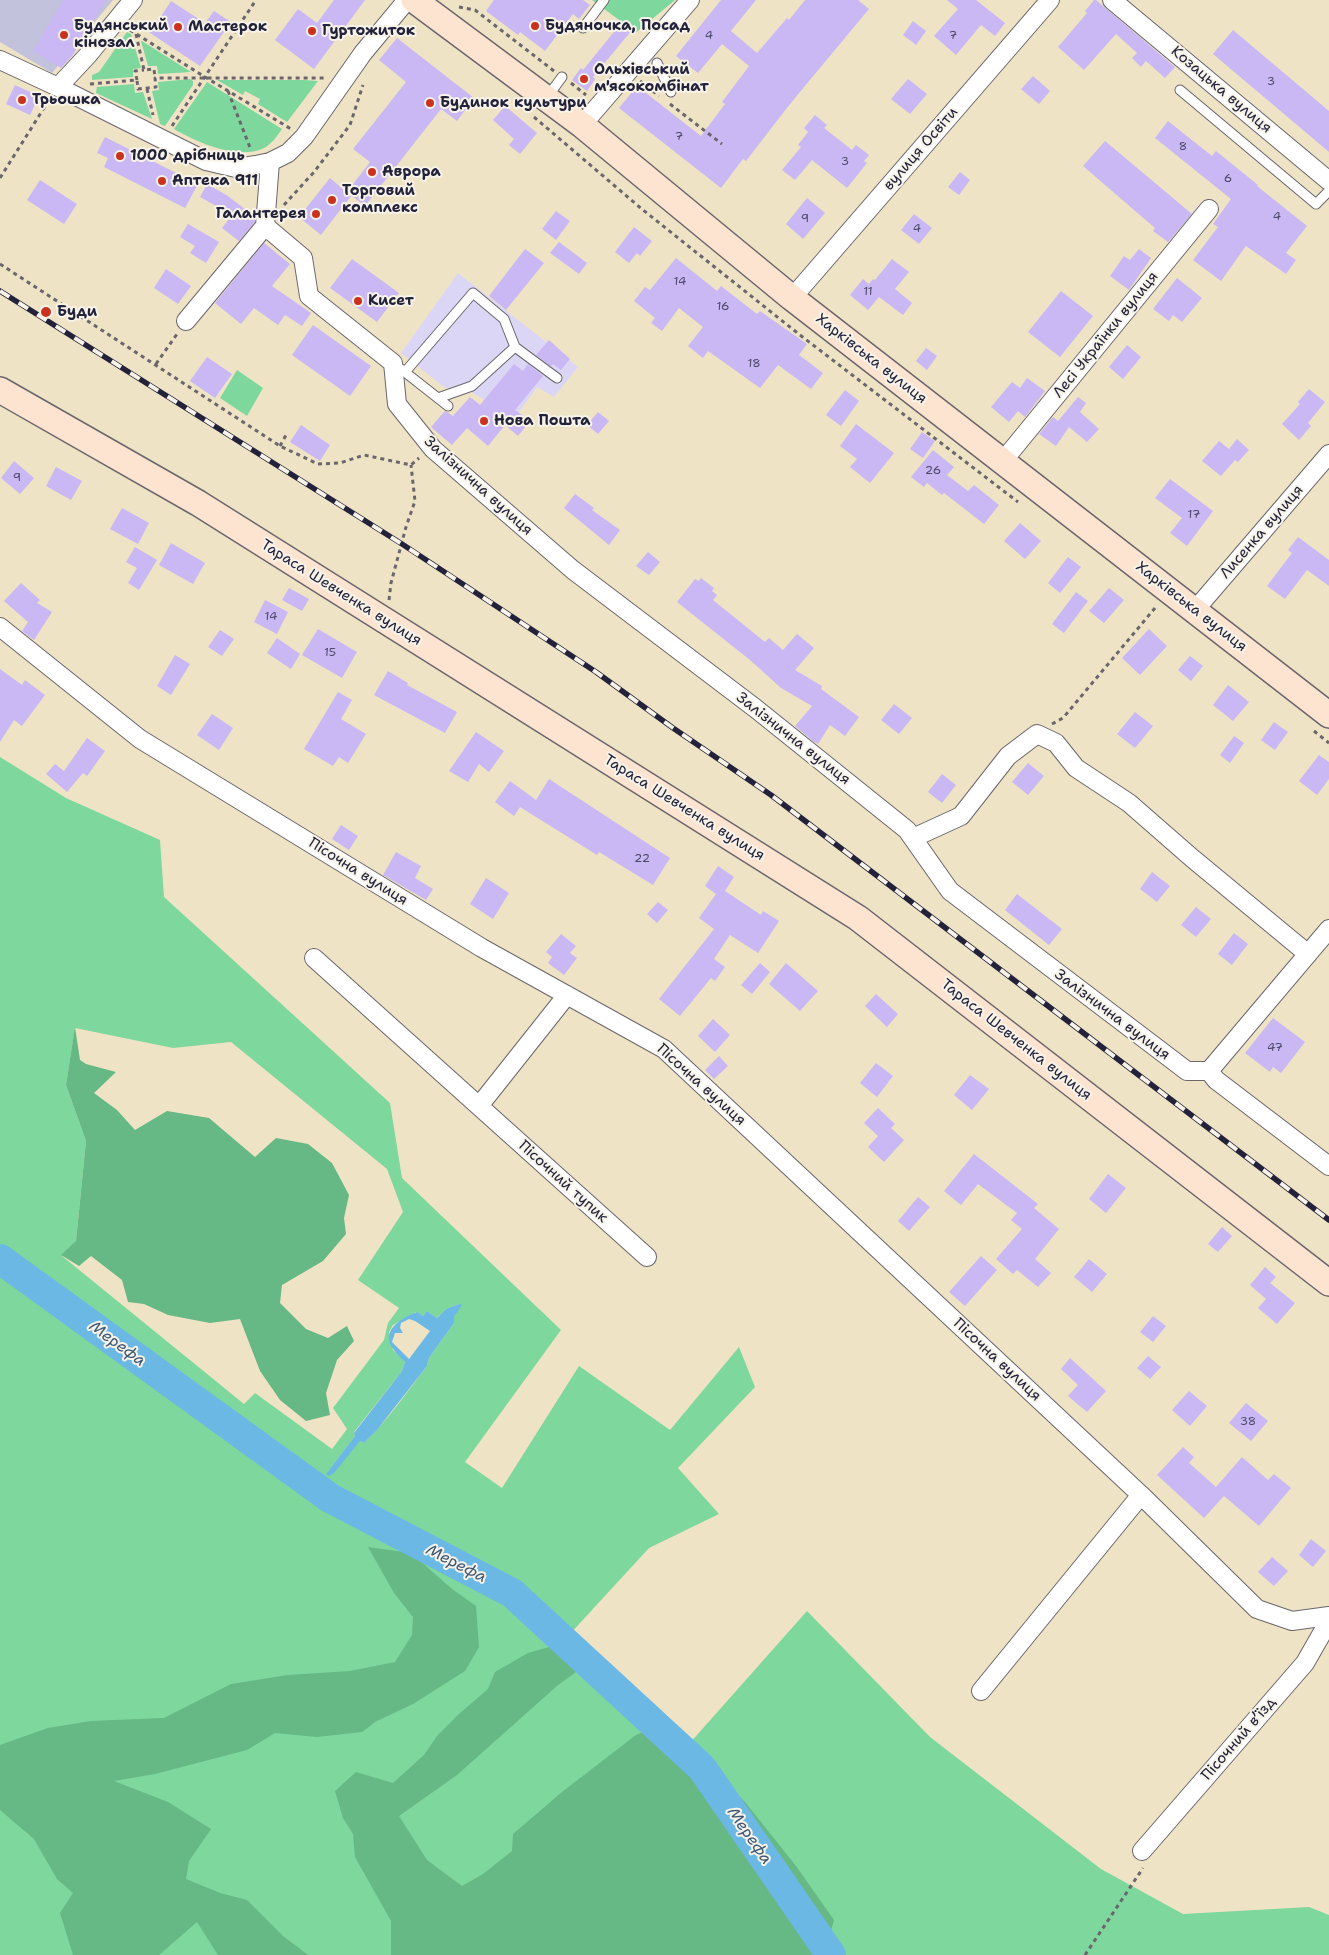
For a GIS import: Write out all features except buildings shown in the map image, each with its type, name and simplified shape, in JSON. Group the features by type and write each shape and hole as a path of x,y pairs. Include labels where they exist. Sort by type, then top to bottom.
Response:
{"street":[{"path":"58,87 117,21 133,0"},
{"path":"0,60 206,161 236,168 263,164 288,153 304,137 363,53 407,0"},
{"name":"Харківська вулиця","path":"414,0 540,108 582,125 792,298 1329,715"},
{"path":"582,125 690,0"},
{"name":"вулиця Освіти","path":"792,298 1050,0"},
{"name":"Козацька вулиця","path":"1112,0 1329,181"},
{"path":"186,321 265,226 263,164"},
{"name":"Лесі Українки вулиця","path":"1003,461 1209,209"},
{"path":"265,226 303,258 309,296 399,367"},
{"name":"Залізнична вулиця","path":"399,367 398,404 433,449 573,570 762,714 907,830 950,891 1187,1071 1209,1071"},
{"name":"Тараса Шевченка вулиця","path":"0,390 198,502 858,918 1329,1283"},
{"name":"Лисенка вулиця","path":"1195,610 1329,454"},
{"name":"Пісочна вулиця","path":"0,627 140,739 482,948 664,1048 1141,1495 1257,1609 1292,1621 1329,1616"},
{"path":"913,838 961,816 1008,756 1037,734 1056,743 1076,768 1129,803 1308,954"},
{"path":"1329,930 1209,1071 1216,1080 1329,1166"},
{"name":"Пісочний тупик","path":"314,958 647,1257"},
{"path":"479,1106 566,995"},
{"path":"980,1691 1141,1495"},
{"name":"Пісочний в’їзд","path":"1142,1851 1305,1663 1329,1621"}],"lane":[{"path":"583,28 604,0"},
{"path":"657,63 671,92"},
{"path":"540,108 562,77"},
{"path":"1180,90 1316,204 1329,192"},
{"path":"448,406 399,367 473,293 504,318 515,347 557,378"},
{"path":"438,398 472,386 515,347"}],"path":[{"path":"160,139 205,77 256,0"},
{"path":"453,6 475,10 599,105"},
{"path":"117,21 304,137"},
{"path":"136,34 144,70"},
{"path":"154,69 155,78 156,88 138,90 136,71 154,69"},
{"path":"628,71 722,144"},
{"path":"155,78 346,78"},
{"path":"58,87 137,80"},
{"path":"265,226 314,172 350,125 364,83"},
{"path":"147,89 160,139"},
{"path":"228,90 263,164"},
{"path":"540,108 651,216 800,335 1021,504"},
{"path":"0,178 42,111"},
{"path":"0,264 280,446 318,464 340,463 364,455 410,465 433,449"},
{"path":"156,364 186,321"},
{"path":"280,446 286,435"},
{"path":"381,618 390,597 391,583 406,527 416,500 410,465"},
{"path":"1037,734 1063,718 1155,608 1162,614"},
{"path":"1306,726 1329,743"},
{"path":"1085,1955 1146,1862 1142,1851"}],"shaded area":[{"path":"0,0 113,0 52,73 0,42"},
{"path":"458,273 578,367 554,397 537,387 516,416 463,388 445,388 401,353"}],"green space":[{"path":"592,0 675,0 633,35 630,28"},
{"path":"127,32 131,34 141,68 133,69 133,77 92,80 92,75 99,72"},
{"path":"141,41 191,72 158,74 157,66 148,66"},
{"path":"190,79 193,81 193,85 165,126 160,124 152,91 159,90 158,82"},
{"path":"217,80 318,81 287,122 258,104 260,99 245,91 243,95"},
{"path":"207,82 282,129 274,140 264,148 254,151 230,151 206,144 174,129"},
{"path":"134,84 135,93 143,92 152,119 96,93 97,87"},
{"path":"237,370 263,388 247,416 220,398"},
{"path":"0,757 66,798 160,840 164,897 390,1103 402,1178 561,1330 465,1462 502,1488 579,1366 670,1430 739,1347 755,1387 678,1468 719,1514 649,1548 569,1635 635,1690 689,1744 807,1611 930,1737 1101,1869 1183,1914 1309,1907 1329,1915 1329,1955 0,1955","holes":["75,1028 173,1048 231,1042 387,1169 403,1212 358,1280 399,1308 388,1323 384,1340 333,1408 347,1429 332,1449 255,1393 244,1404 62,1256 76,1241 86,1141 66,1085","459,1304 460,1307 454,1317 454,1323 429,1358 427,1366 397,1406 364,1443 360,1441 327,1473 355,1436 354,1432 402,1371 405,1362 393,1350 389,1332 393,1325 416,1312 423,1316 427,1311 437,1318 446,1309"]},
{"path":"75,1027 80,1060 86,1064 116,1072 94,1093 117,1110 135,1130 167,1111 209,1118 255,1157 276,1138 308,1144 332,1163 349,1195 344,1218 346,1234 323,1261 282,1285 280,1303 306,1329 328,1338 347,1326 354,1341 337,1360 326,1393 330,1415 306,1421 280,1400 260,1371 240,1319 210,1323 168,1315 144,1304 128,1302 122,1280 91,1256 79,1266 61,1255 76,1241 86,1141 66,1085"},
{"path":"368,1547 411,1553 452,1589 476,1606 479,1647 465,1671 413,1704 375,1722 362,1732 317,1737 275,1733 247,1750 155,1774 114,1781 168,1802 211,1829 189,1861 186,1879 220,1893 247,1900 283,1936 308,1955 218,1955 197,1922 159,1955 73,1955 60,1913 73,1893 57,1879 34,1839 0,1810 0,1745 48,1728 91,1721 164,1718 231,1684 288,1675 350,1671 395,1662 412,1635 413,1617 394,1593"},
{"path":"556,1645 580,1669 558,1685 457,1775 399,1816 427,1860 462,1886 483,1874 512,1851 513,1834 562,1792 636,1735 664,1723 745,1802 796,1866 834,1920 824,1955 391,1955 391,1921 355,1857 353,1834 343,1818 335,1791 356,1772 393,1783 424,1755 437,1736 459,1714 488,1689 495,1672 528,1653"}],"water":[{"path":"459,1304 462,1305 454,1317 454,1323 429,1358 427,1366 377,1430 364,1443 360,1441 334,1473 329,1476 326,1474 355,1436 354,1433 402,1371 405,1362 390,1343 390,1331 399,1322 417,1312 423,1316 427,1311 437,1318 446,1309","holes":["409,1319 430,1331 409,1359 392,1342 395,1333 403,1333 400,1328 401,1323"]}],"waterway":[{"name":"Мерефа","path":"0,1259 330,1498 512,1593 702,1768 831,1955"}],"railway":[{"path":"0,291 402,544 596,672 673,728 771,795 1329,1220"}],"place":[{"name":"Будяночка, Посад","path":"535,26"},
{"name":"Мастерок","path":"178,27"},
{"name":"Гуртожиток","path":"312,31"},
{"name":"Будянський кінозал","path":"64,35"},
{"name":"Ольхівський м'ясокомбінат","path":"584,79"},
{"name":"Трьошка","path":"22,100"},
{"name":"Будинок культури","path":"430,103"},
{"name":"1000 дрібниць","path":"120,156"},
{"name":"Аврора","path":"372,172"},
{"name":"Аптека 911","path":"162,181"},
{"name":"Торговий комплекс","path":"332,200"},
{"name":"Галантерея","path":"316,214"},
{"name":"Кисет","path":"358,301"},
{"name":"Буди","path":"46,312"},
{"name":"Нова Пошта","path":"484,421"}]}
